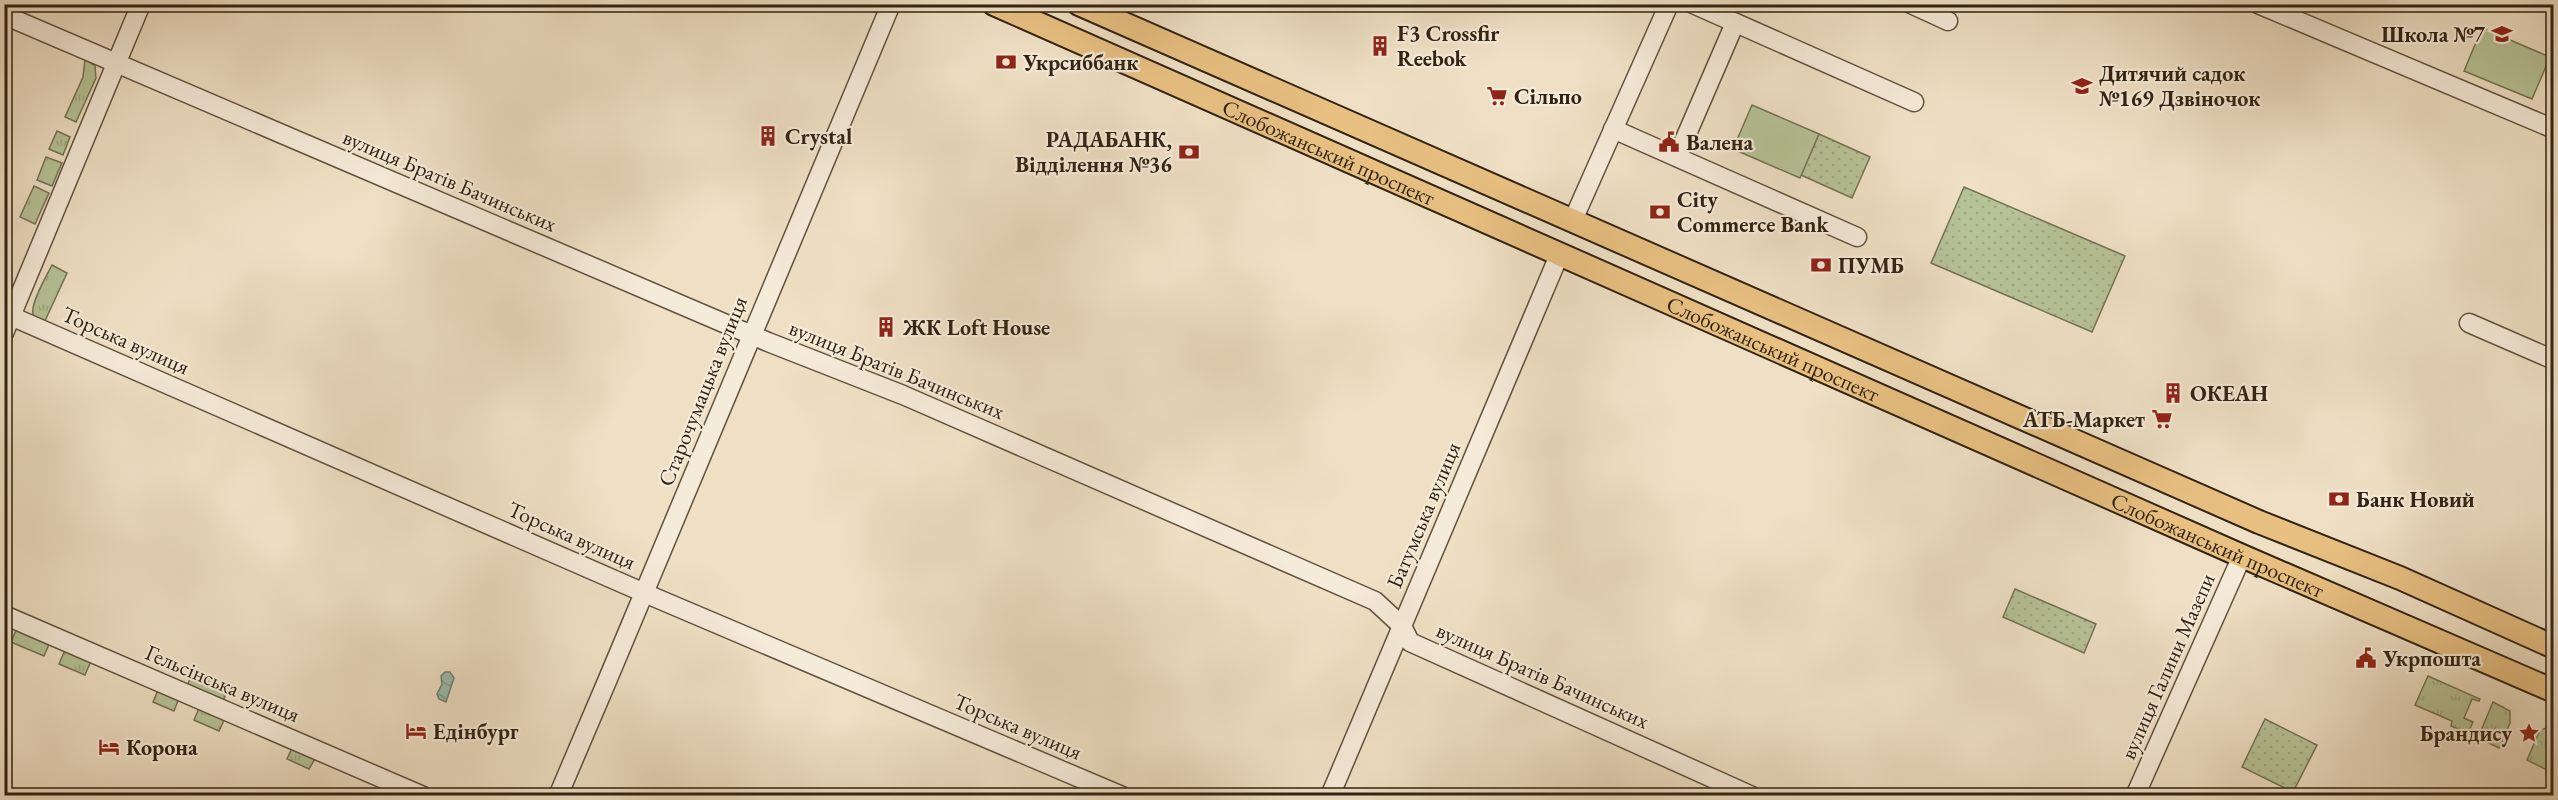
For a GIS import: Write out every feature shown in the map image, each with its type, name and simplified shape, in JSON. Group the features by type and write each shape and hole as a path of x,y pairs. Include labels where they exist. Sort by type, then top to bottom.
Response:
{"main road":[{"name":"Слобожанський проспект","path":"994,4 2242,556 2553,691"},
{"name":"Слобожанський проспект","path":"1079,4 2259,522 2400,578 2553,647"}],"street":[{"path":"7,321 141,4"},
{"name":"Старочумацька вулиця","path":"558,795 645,593 891,4"},
{"path":"1573,220 1669,4"},
{"path":"1693,4 1914,102"},
{"path":"1911,4 1948,21"},
{"path":"2258,4 2553,129"},
{"name":"вулиця Братів Бачинських","path":"4,15 751,335 903,395 1375,601 1402,626 1410,642 1752,795"},
{"path":"1677,157 1735,23"},
{"path":"1613,129 1857,237"},
{"name":"Батумська вулиця","path":"1330,795 1560,253"},
{"name":"Торська вулиця","path":"7,321 1122,795"},
{"path":"2469,323 2553,360"},
{"name":"вулиця Галини Мазепи","path":"2135,795 2242,556"},
{"name":"Гельсінська вулиця","path":"4,615 423,795"}],"green space":[{"path":"2482,28 2550,57 2532,99 2464,71"},
{"path":"85,59 95,66 96,78 76,122 65,117 83,77"},
{"path":"1752,105 1819,134 1800,178 1733,149"},
{"path":"57,131 70,137 63,155 49,149"},
{"path":"1819,134 1870,157 1852,198 1801,175"},
{"path":"46,157 62,163 52,186 37,180"},
{"path":"34,186 49,193 35,224 20,217"},
{"path":"1964,187 2125,256 2092,332 1931,263"},
{"path":"52,265 67,273 44,323 37,320 33,309"},
{"path":"2015,589 2096,624 2084,653 2003,617"},
{"path":"17,628 50,642 44,656 11,642"},
{"path":"65,650 91,661 85,675 59,664"},
{"path":"194,669 230,685 223,701 187,686"},
{"path":"2428,676 2480,699 2479,701 2472,699 2464,718 2473,722 2468,733 2451,726 2452,721 2415,705"},
{"path":"158,690 179,698 174,711 153,702"},
{"path":"2493,702 2510,711 2510,723 2499,748 2478,738"},
{"path":"200,706 226,716 219,731 194,720"},
{"path":"2265,719 2317,745 2293,792 2242,767"},
{"path":"2553,728 2553,750 2550,759 2553,761 2553,773 2527,760 2540,730"},
{"path":"293,746 316,757 309,769 287,759"}],"water":[{"path":"445,672 450,672 454,678 446,702 439,699 437,694 442,684 441,676"}],"place":[{"name":"Школа №7","path":"2502,34"},
{"name":"F3 Crossfir Reebok","path":"1380,46"},
{"name":"Укрсиббанк","path":"1006,62"},
{"name":"Дитячий садок №169 Дзвіночок","path":"2082,86"},
{"name":"Сільпо","path":"1497,96"},
{"name":"Crystal","path":"768,136"},
{"name":"Валена","path":"1669,142"},
{"name":"РАДАБАНК, Відділення №36","path":"1189,152"},
{"name":"City Commerce Bank","path":"1660,212"},
{"name":"ПУМБ","path":"1821,265"},
{"name":"ЖК Loft House","path":"886,327"},
{"name":"ОКЕАН","path":"2173,393"},
{"name":"АТБ-Маркет","path":"2162,419"},
{"name":"Банк Новий","path":"2339,499"},
{"name":"Укрпошта","path":"2366,658"},
{"name":"Едінбург","path":"416,731"},
{"name":"Брандису","path":"2529,733"},
{"name":"Корона","path":"109,747"}]}
